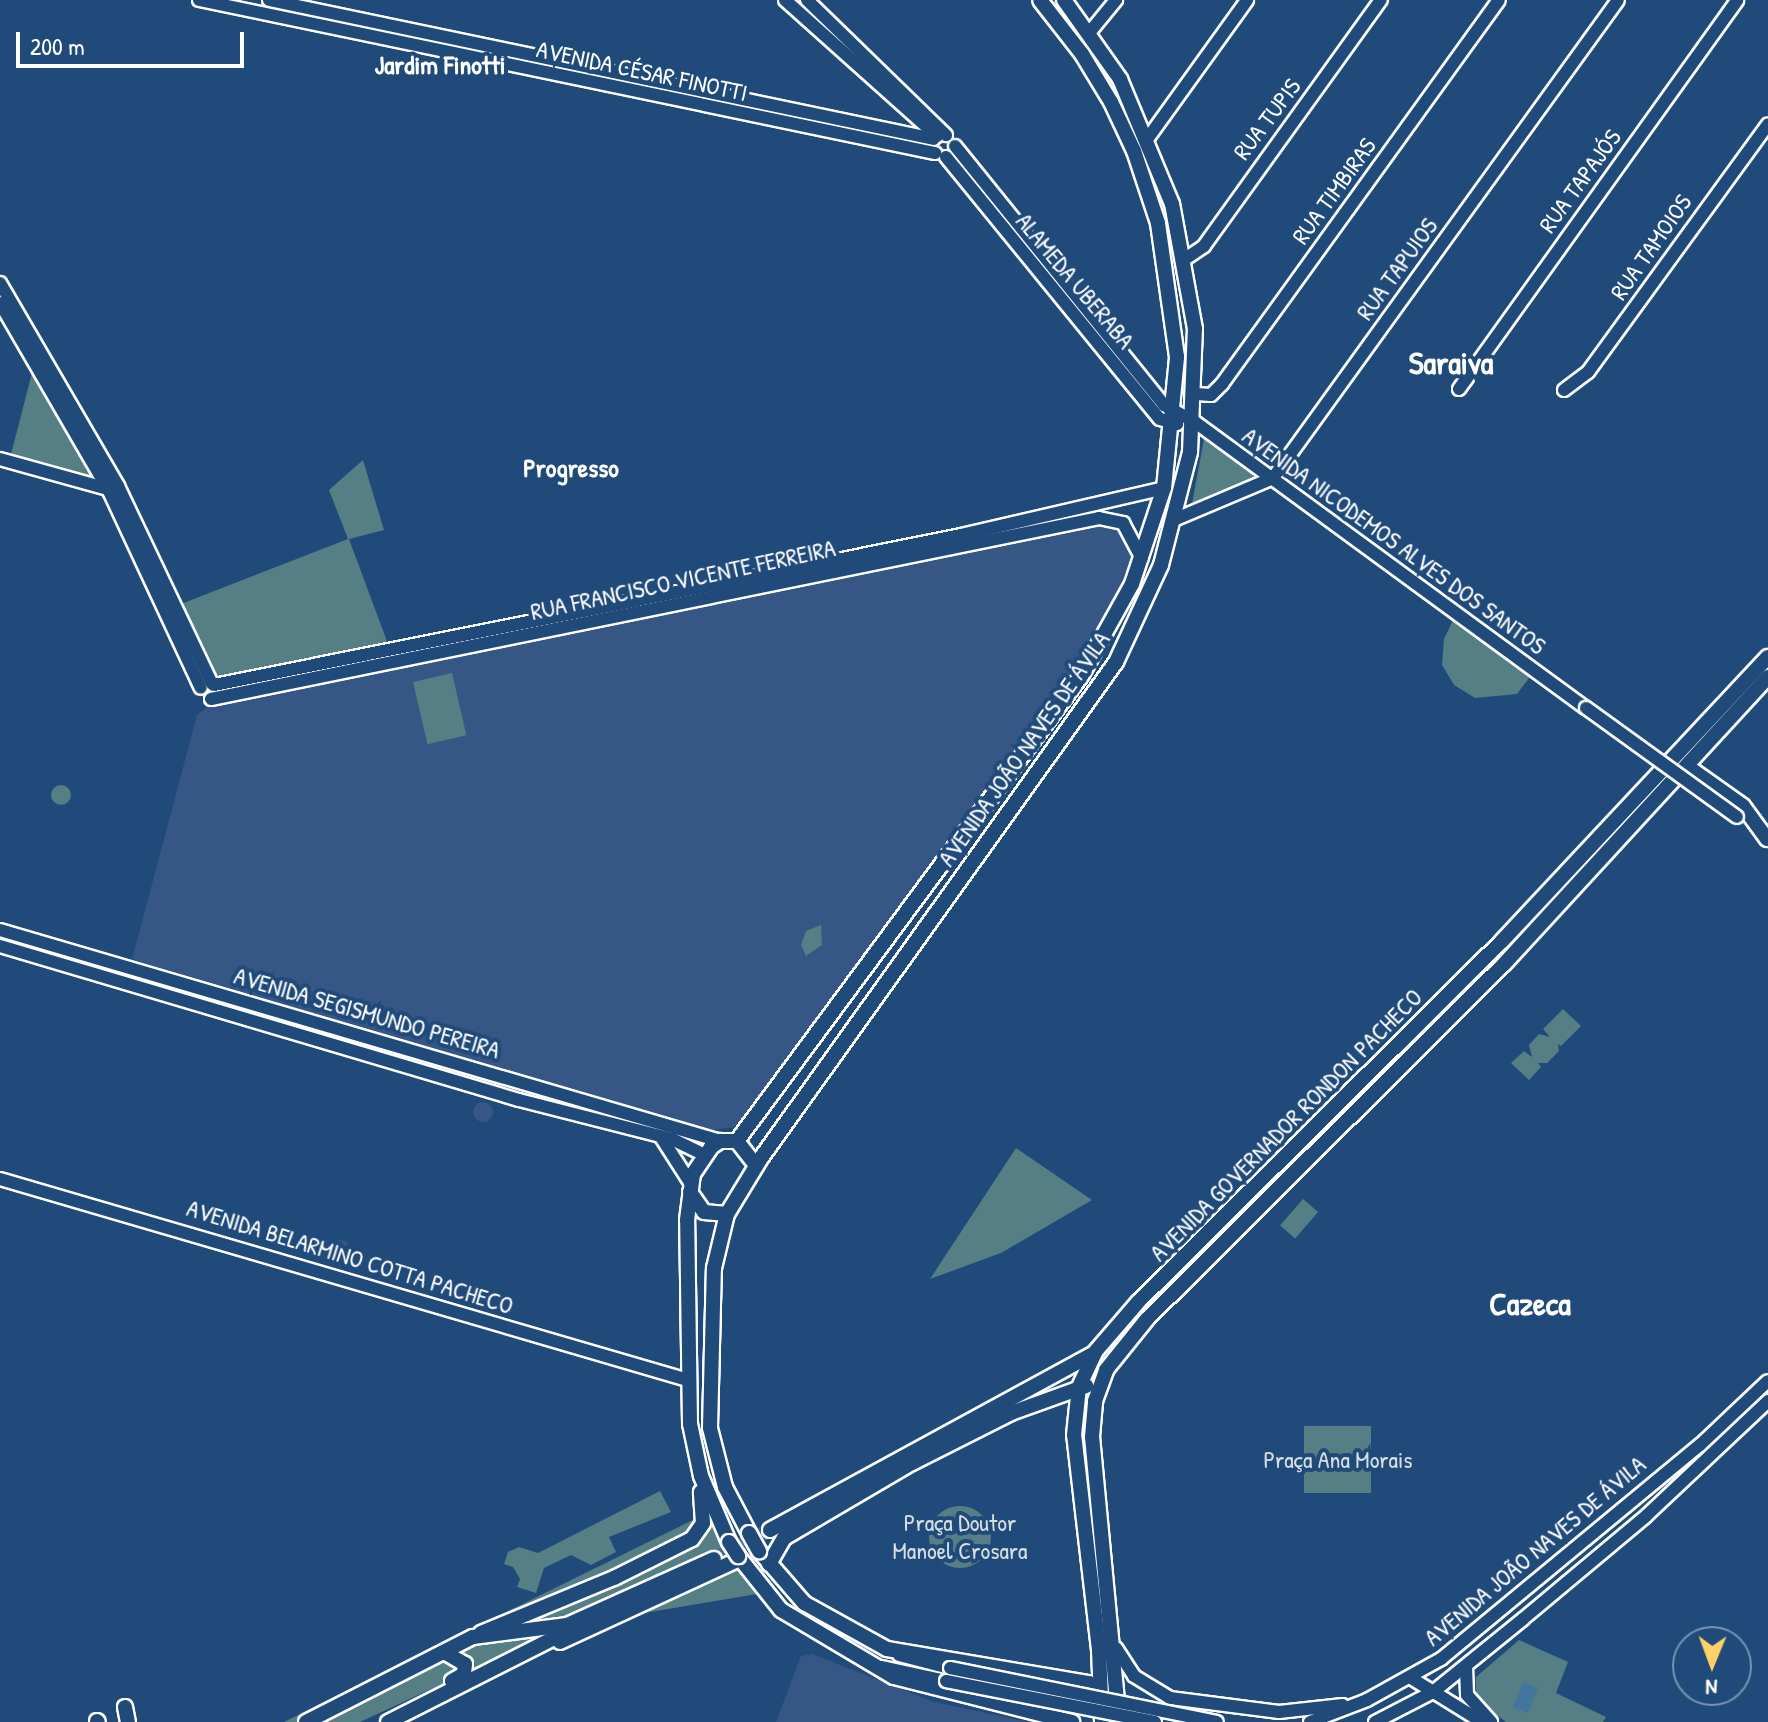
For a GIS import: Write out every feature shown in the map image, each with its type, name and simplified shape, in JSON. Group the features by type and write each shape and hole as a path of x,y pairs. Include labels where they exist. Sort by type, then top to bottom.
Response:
{"main road":[{"name":"AVENIDA CÉSAR FINOTTI","path":"199,0 940,155"},
{"name":"AVENIDA CÉSAR FINOTTI","path":"269,0 939,137"},
{"name":"ALAMEDA UBERABA","path":"785,0 939,137 955,146 1174,419"},
{"name":"ALAMEDA UBERABA","path":"807,0 939,137"},
{"name":"AVENIDA JOÃO NAVES DE ÁVILA","path":"737,1141 991,801 1094,656 1142,559 1164,488 1174,419 1174,308 1152,201 1103,89 1040,0"},
{"name":"AVENIDA JOÃO NAVES DE ÁVILA","path":"756,1165 1116,662 1155,582 1176,519 1195,425 1195,329 1185,259 1148,138 1120,79 1064,0"},
{"path":"1089,33 1116,0"},
{"path":"1148,138 1247,0"},
{"name":"RUA TUPIS","path":"1185,259 1204,246 1381,0"},
{"name":"RUA TIMBIRAS","path":"1196,394 1211,395 1222,384 1499,0"},
{"name":"RUA TAPUIOS","path":"1273,478 1618,0"},
{"name":"RUA TAPAJÓS","path":"1459,389 1737,0"},
{"name":"RUA TAMOIOS","path":"1564,390 1588,372 1768,124"},
{"path":"939,137 940,155 955,146"},
{"name":"ALAMEDA UBERABA","path":"940,155 1160,419 1174,419"},
{"path":"0,283 114,489 209,686"},
{"path":"0,303 114,489"},
{"path":"1174,419 1195,425"},
{"name":"AVENIDA NICODEMOS ALVES DOS SANTOS","path":"1195,425 1273,478 1767,839"},
{"path":"0,459 114,489"},
{"path":"1176,519 1273,478"},
{"name":"RUA FRANCISCO VICENTE FERREIRA","path":"1142,559 1132,531 1113,517 1010,529 209,686 203,697 211,699 1010,529 1164,488"},
{"name":"AVENIDA GOVERNADOR RONDON PACHECO","path":"1102,1722 1099,1650 1074,1452 1079,1387 1095,1352 1139,1301 1502,941 1768,657"},
{"name":"AVENIDA GOVERNADOR RONDON PACHECO","path":"1099,1386 1147,1319 1504,964 1768,677"},
{"path":"1688,767 1743,806 1767,839"},
{"path":"991,801 1004,818"},
{"name":"AVENIDA SEGISMUNDO PEREIRA","path":"0,930 720,1141"},
{"name":"AVENIDA SEGISMUNDO PEREIRA","path":"0,946 661,1137 703,1154"},
{"path":"92,975 97,959"},
{"path":"661,1137 704,1212 727,1214"},
{"path":"306,1722 473,1637 692,1539 703,1523 701,1476 688,1380 691,1188 703,1154 720,1141 737,1141 756,1165 727,1214 714,1268 711,1391 714,1451 747,1531 759,1551 804,1603 887,1649 948,1674 1155,1722"},
{"name":"AVENIDA BELARMINO COTTA PACHECO","path":"0,1179 688,1380"},
{"path":"771,1533 914,1456 1095,1352"},
{"path":"688,1380 711,1391"},
{"name":"AVENIDA JOÃO NAVES DE ÁVILA","path":"1310,1722 1362,1702 1411,1678 1515,1598 1768,1381"},
{"path":"747,1531 1011,1413 1079,1387 1099,1386 1094,1464 1116,1648 1118,1721"},
{"name":"AVENIDA JOÃO NAVES DE ÁVILA","path":"1375,1722 1433,1692 1466,1666 1646,1516 1768,1401"},
{"path":"769,1564 784,1538 914,1456"},
{"path":"701,1476 739,1558 781,1610 823,1639 921,1685 1072,1722"},
{"path":"478,1675 739,1558"},
{"path":"386,1722 715,1562 567,1625 473,1637"},
{"path":"1515,1598 1529,1614"},
{"path":"1116,1648 1146,1687 1193,1703 1279,1712 1362,1702"},
{"path":"887,1649 1077,1681 1093,1686 1102,1693 1118,1721"},
{"path":"1077,1681 1088,1673 1099,1650"},
{"path":"386,1722 464,1674 463,1660 444,1652"},
{"path":"879,1666 948,1674 1217,1722"},
{"path":"1466,1666 1467,1695 1491,1722"},
{"path":"1040,1714 1052,1696 1045,1677"},
{"path":"1411,1678 1482,1722"},
{"path":"1176,1722 1193,1703"}],"shaded area":[{"path":"1103,522 1123,529 1133,557 1094,641 740,1127 706,1130 132,959 197,715 213,703"},
{"path":"483,1102 490,1105 493,1112 490,1119 483,1122 476,1119 473,1112 476,1105"},
{"path":"340,1239 348,1242 341,1267 327,1262 336,1260 339,1251 332,1249"},
{"path":"812,1654 934,1702 1029,1722 776,1722 801,1656"},
{"path":"1523,1682 1538,1688 1528,1713 1513,1707"}],"green space":[{"path":"34,365 108,493 9,462"},
{"path":"1204,439 1257,477 1191,509"},
{"path":"363,460 384,530 349,539 388,644 217,679 181,604 348,539 329,490"},
{"path":"1454,618 1532,674 1517,694 1475,698 1454,685 1442,665 1444,639"},
{"path":"452,673 466,735 427,744 413,682"},
{"path":"61,785 68,788 71,795 68,802 61,805 54,802 51,795 54,788"},
{"path":"821,925 822,945 806,956 801,945 806,931"},
{"path":"1563,1009 1581,1026 1561,1046 1558,1044 1559,1051 1547,1063 1538,1063 1541,1067 1529,1080 1511,1063 1524,1051 1532,1057 1529,1045 1539,1034 1550,1037 1543,1029"},
{"path":"1016,1148 1092,1200 1001,1253 930,1279"},
{"path":"1303,1199 1318,1212 1295,1239 1280,1225"},
{"name":"Praça Ana Morais","path":"1304,1426 1371,1426 1371,1493 1304,1493"},
{"path":"660,1491 671,1512 609,1537 616,1552 591,1565 571,1555 544,1568 536,1593 517,1587 520,1579 513,1567 504,1564 508,1552 519,1547 538,1553"},
{"name":"Praça Doutor Manoel Crosara","path":"960,1506 982,1515 991,1537 982,1559 960,1568 938,1559 929,1537 938,1515"},
{"path":"711,1511 757,1594 567,1626 360,1722 284,1722"},
{"path":"1519,1640 1568,1662 1556,1693 1606,1717 1603,1722 1506,1722 1475,1698 1476,1677"}],"tunnel":[{"path":"714,1559 770,1530"}],"district":[{"name":"Jardim Finotti","path":"440,65"},
{"name":"Saraiva","path":"1451,363"},
{"name":"Progresso","path":"571,468"},
{"name":"Cazeca","path":"1530,1304"}]}
